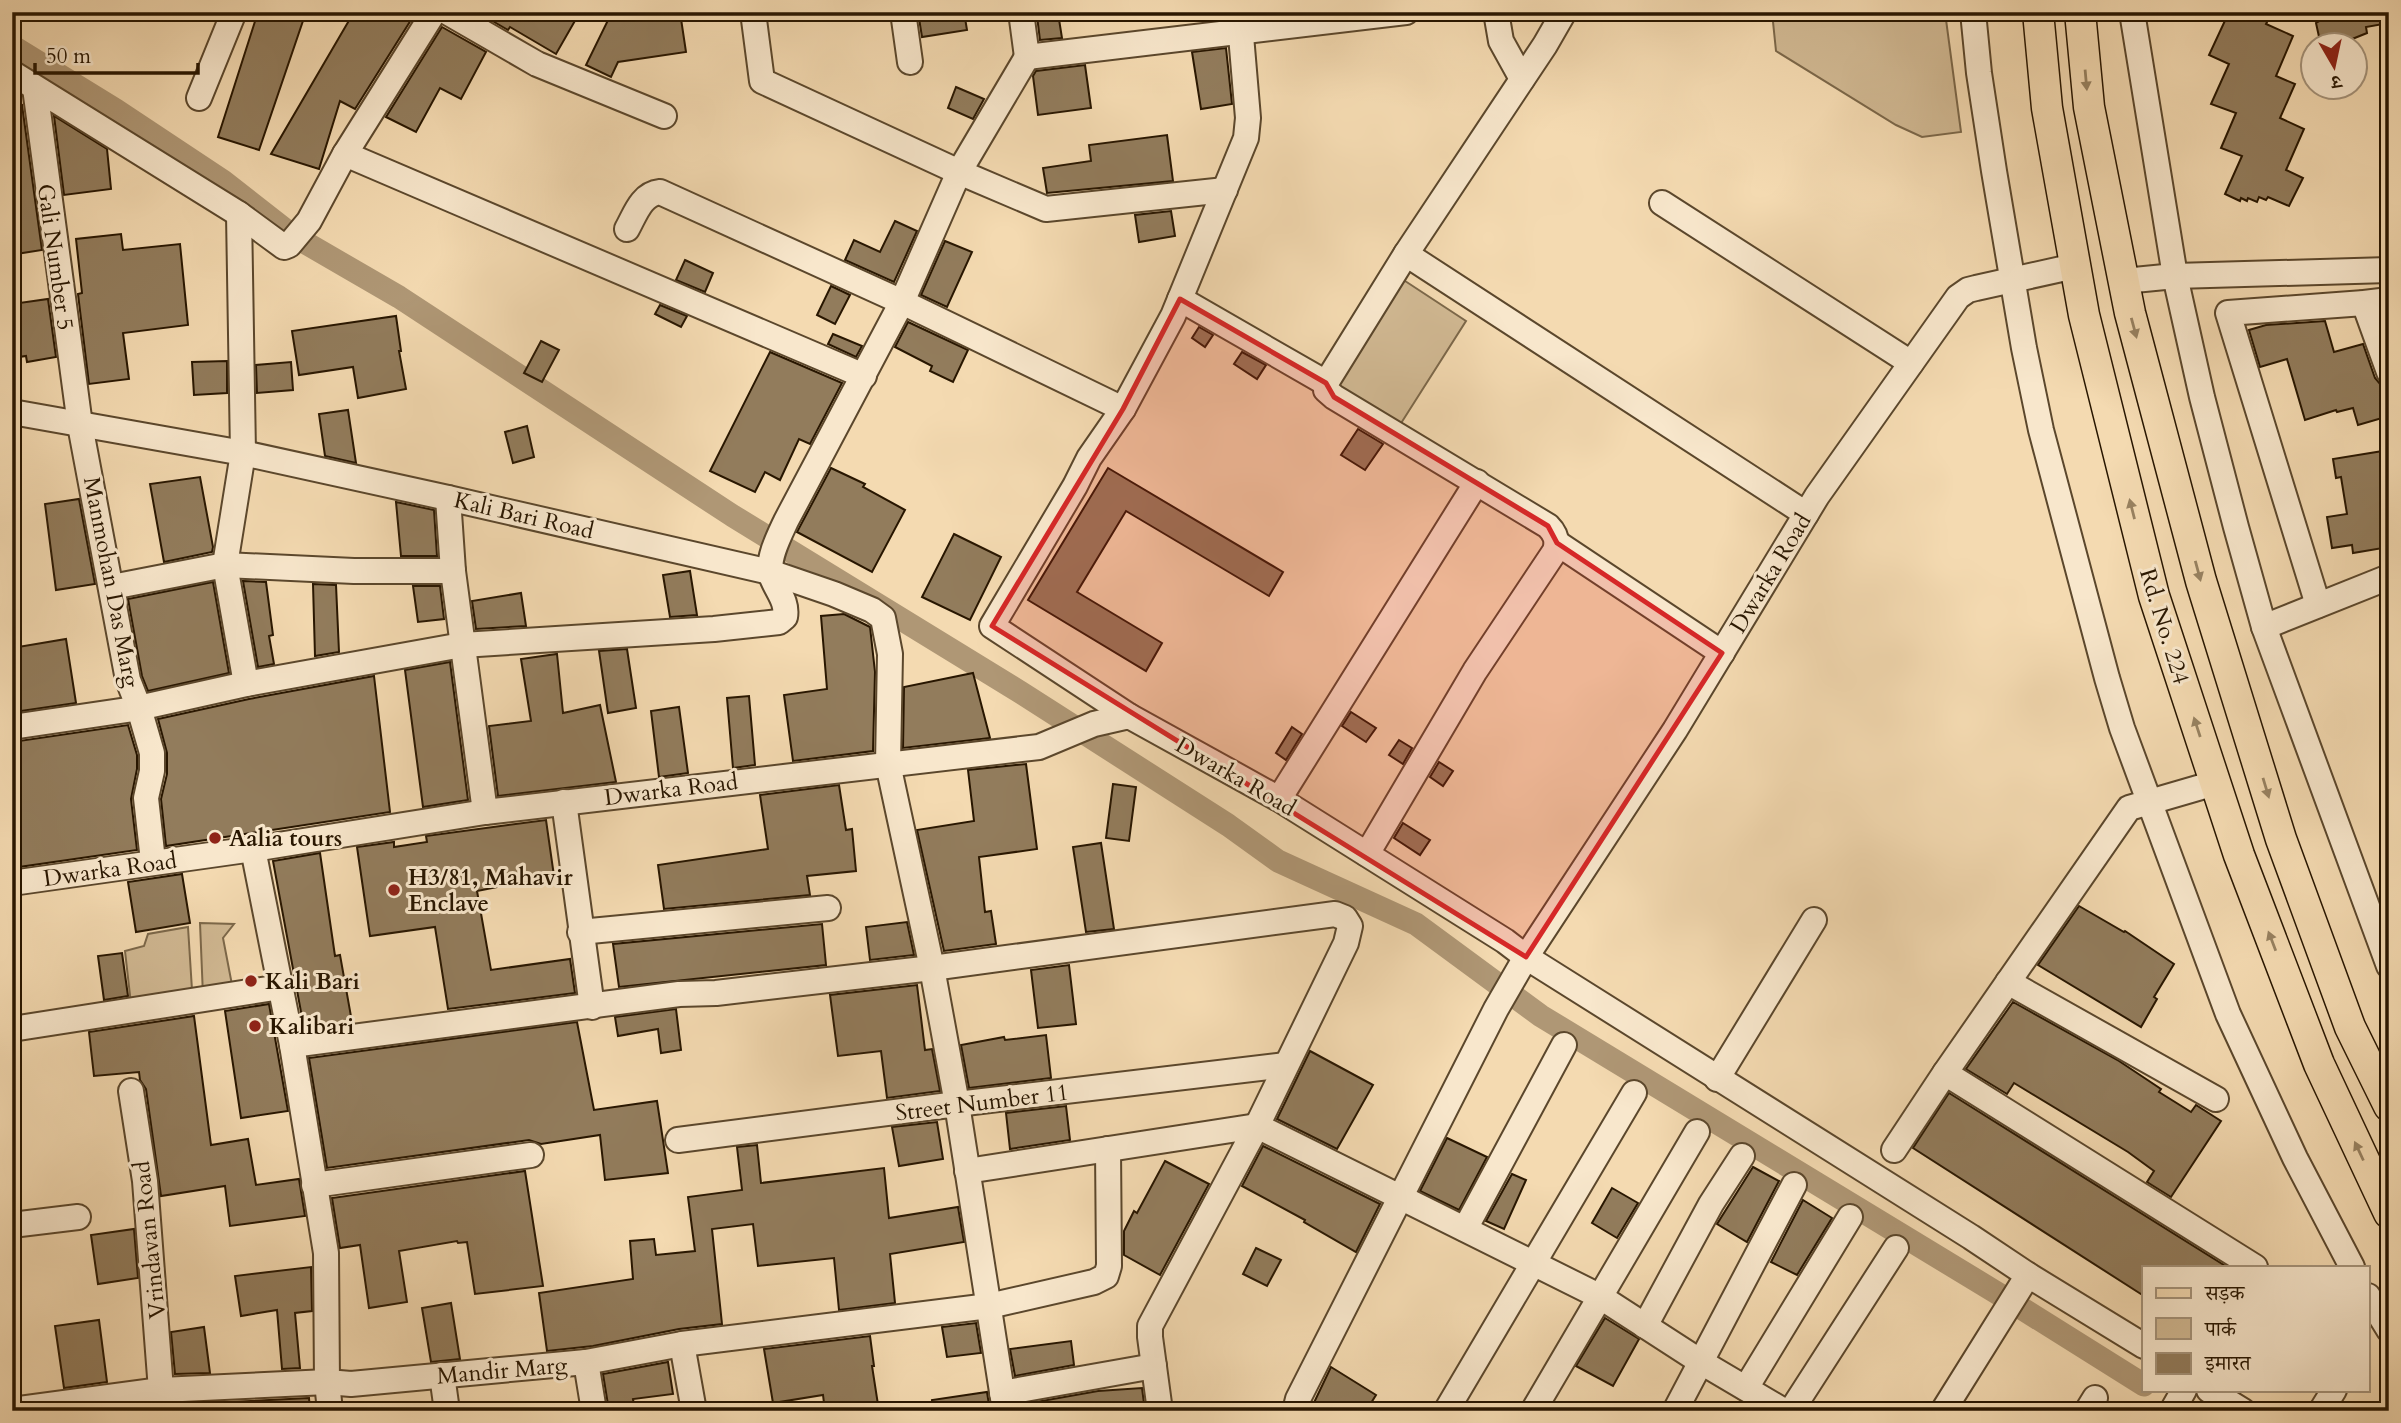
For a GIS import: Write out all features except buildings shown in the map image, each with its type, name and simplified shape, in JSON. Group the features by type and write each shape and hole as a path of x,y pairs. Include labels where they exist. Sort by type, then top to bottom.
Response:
{"main road":[{"name":"Rd. No. 224","path":"2038,12 2047,108 2084,315 2154,596 2239,855 2319,1064 2389,1213"},
{"name":"Rd. No. 224","path":"2080,12 2089,107 2123,281 2201,581 2281,839 2350,1027 2389,1106"}],"street":[{"path":"199,98 234,12"},
{"path":"12,73 239,214 280,246 289,245 309,221 345,153 434,12"},
{"path":"447,12 537,64 664,116"},
{"path":"753,12 762,81 1035,204 1053,209 1225,190"},
{"path":"903,12 910,62"},
{"path":"12,727 139,708 246,684 462,645 769,624 785,617 787,607 770,572 775,546 902,302 959,172 1027,57 1021,12"},
{"path":"1027,57 1241,21 1406,12"},
{"path":"1496,12 1501,41 1522,79"},
{"path":"1367,855 1475,671 1555,551 1557,543 1554,532 1548,526 1334,397 1326,390 1326,383 1406,254 1564,12"},
{"path":"1973,12 1979,73 2041,430 2122,728 2241,1044 2295,1158 2351,1266"},
{"path":"2132,12 2175,276 2202,397 2264,627 2389,966"},
{"path":"1129,716 992,626 1089,458 1122,409 1180,299 1225,190 1247,131 1241,21"},
{"name":"Gali Number 5","path":"35,88 80,425"},
{"path":"345,153 864,376"},
{"path":"626,229 643,200 651,193 660,192 902,302 1122,409"},
{"path":"1662,203 1911,363"},
{"path":"239,214 243,453 225,565 246,684"},
{"path":"1406,254 1806,514"},
{"name":"Dwarka Road","path":"12,883 253,849 485,812 1039,747 1094,724 1129,716 1279,799 1505,941 1526,957 1675,730 1806,514 1958,297 1968,290 2075,266"},
{"path":"2123,281 2175,276 2389,270"},
{"path":"1180,299 1326,383"},
{"path":"2318,606 2228,313 2389,299"},
{"path":"2364,303 2389,372"},
{"name":"Kali Bari Road","path":"12,412 243,453 448,498 770,572 834,594 872,610 883,618 890,654 888,764"},
{"name":"Manmohan Das Marg","path":"80,425 128,680 152,753 152,771 146,798 153,861"},
{"path":"1279,799 1477,482"},
{"path":"448,498 453,571 485,812"},
{"path":"1557,543 1722,653"},
{"path":"111,587 225,565 354,571 453,571"},
{"path":"2264,627 2389,578"},
{"path":"888,764 932,968 957,1104 1004,1402 1154,1366"},
{"path":"1894,1150 2129,808 2215,783"},
{"path":"564,802 592,1007"},
{"path":"253,849 292,1045 326,1253 327,1382 330,1411"},
{"path":"580,932 828,908"},
{"path":"292,1045 679,994 716,993 932,968 1335,914 1345,918 1350,926 1346,943 1257,1126 1150,1326 1160,1411"},
{"path":"1717,1079 1814,920"},
{"path":"1295,1411 1298,1399 1496,1009 1526,957 1961,1230 2017,1292 2142,1345"},
{"path":"2008,982 2216,1099"},
{"path":"12,1030 281,987"},
{"path":"1465,1229 1564,1045"},
{"name":"Street Number 11","path":"678,1140 1286,1065"},
{"path":"1945,1073 2253,1266"},
{"name":"Vrindavan Road","path":"131,1091 145,1181 161,1390"},
{"path":"1446,1411 1634,1093"},
{"path":"967,1171 1257,1126 1599,1296 1701,1362 1784,1411"},
{"path":"1533,1411 1697,1132"},
{"name":"Mandir Marg","path":"12,1410 115,1404 161,1390 327,1382 351,1384 586,1362 682,1344 989,1306 1094,1282 1106,1276 1109,1266 1108,1149"},
{"path":"314,1185 531,1155"},
{"path":"1644,1326 1711,1204 1742,1156"},
{"path":"1675,1411 1794,1185"},
{"path":"12,1225 78,1217"},
{"path":"1746,1388 1850,1217"},
{"path":"1791,1411 1896,1248"},
{"path":"1943,1411 2017,1292"},
{"path":"2370,1299 2389,1330"},
{"path":"682,1344 694,1411"},
{"path":"586,1362 594,1411"},
{"path":"442,1376 447,1411"},
{"path":"2212,1392 2243,1411"},
{"path":"2321,1411 2333,1392"}],"highlighted area":[{"path":"1180,299 1326,383 1334,397 1548,526 1557,543 1722,653 1526,957 992,626 1123,409"}],"green space":[{"path":"1772,12 1945,12 1961,132 1922,137 1896,125 1776,51"},
{"path":"1399,277 1466,321 1398,428 1333,388"},
{"path":"200,923 234,924 223,938 233,990 203,996"},
{"path":"188,927 192,990 131,1004 125,951 144,946 148,934"}],"waterway":[{"path":"12,46 116,110 223,181 292,235 399,297 733,516 1020,692 1228,825 1278,861 1416,924 1541,1016 2142,1384"}],"place":[{"name":"Aalia tours","path":"215,838"},
{"name":"H3/81, Mahavir Enclave","path":"394,890"},
{"name":"Kali Bari","path":"251,981"},
{"name":"Kalibari","path":"255,1026"}]}
